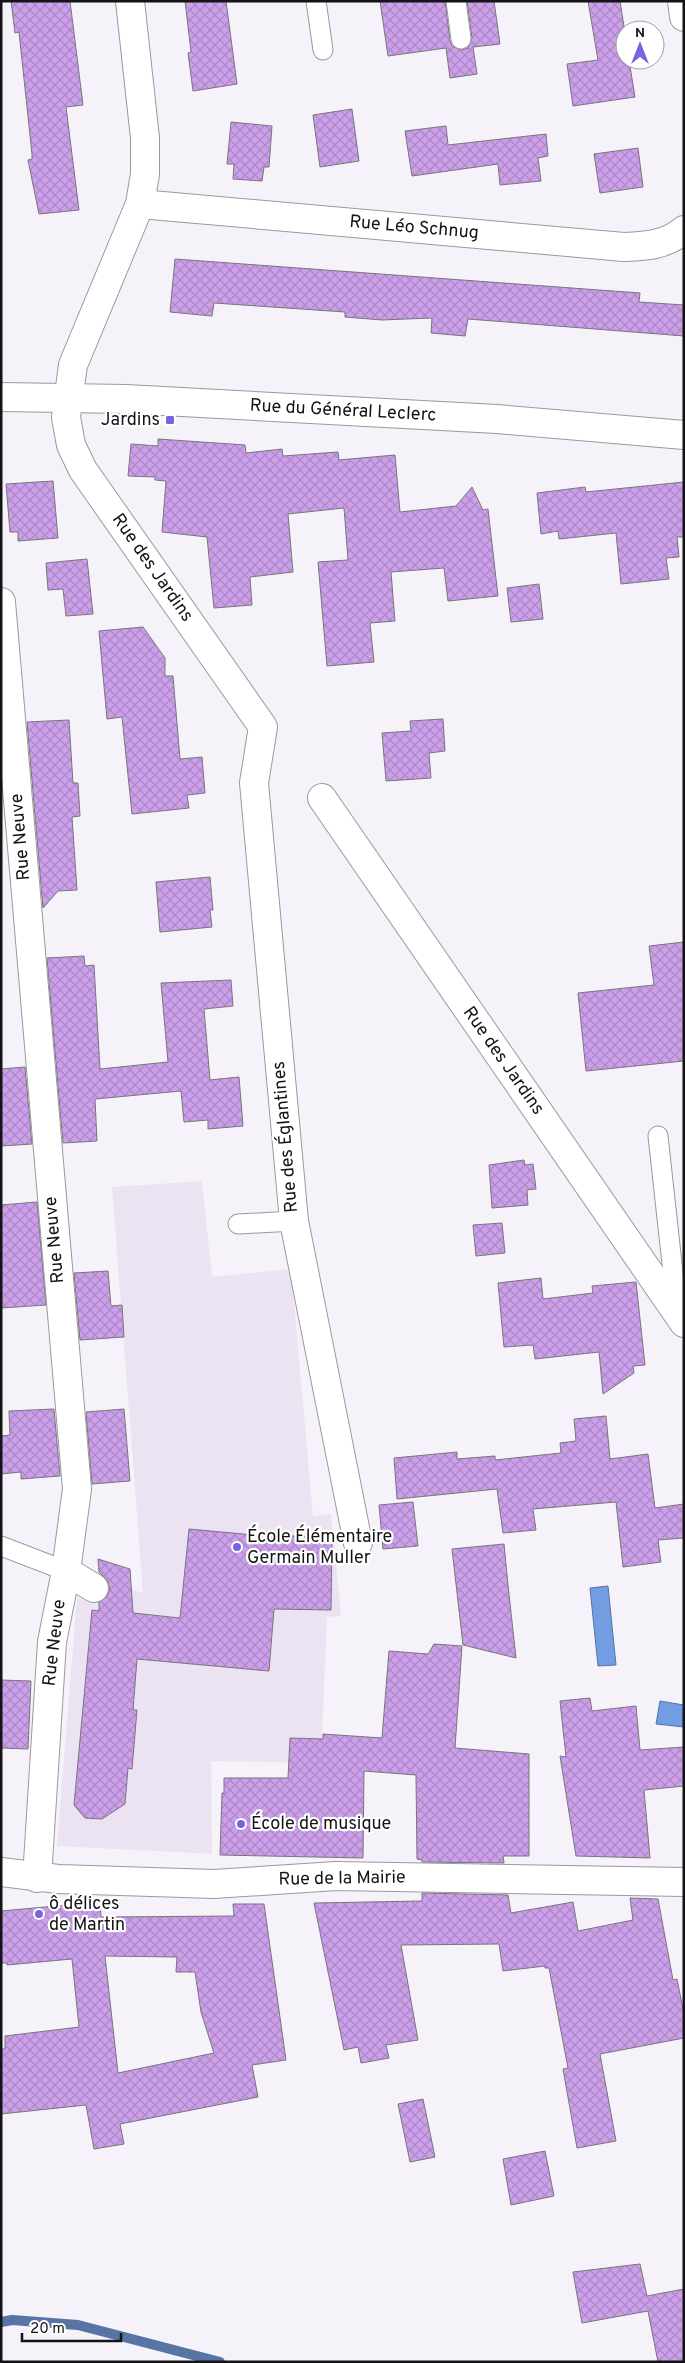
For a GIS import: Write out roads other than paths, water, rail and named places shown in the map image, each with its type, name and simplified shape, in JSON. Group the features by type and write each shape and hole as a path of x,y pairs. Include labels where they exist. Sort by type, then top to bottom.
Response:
{"street":[{"name":"Rue des Jardins","path":"130,1 145,138 145,174 140,204 76,356 66,417 71,444 83,470 263,727"},
{"path":"682,1 684,17"},
{"name":"Rue Léo Schnug","path":"140,204 624,247 654,246 676,237 684,230"},
{"name":"Rue du Général Leclerc","path":"1,397 126,399 497,419 684,436"},
{"name":"Rue Neuve","path":"1,602 77,1489 66,1571 52,1642 37,1878"},
{"name":"Rue des Églantines","path":"263,727 254,782 294,1221 358,1543"},
{"name":"Rue des Jardins","path":"322,798 681,1319"},
{"path":"66,1571 94,1588"},
{"name":"Rue de la Mairie","path":"1,1872 37,1878 214,1884 336,1876 684,1882"}],"lane":[{"path":"316,1 323,50"},
{"path":"456,1 461,39"},
{"path":"658,1136 681,1319"},
{"path":"238,1224 294,1221"},
{"path":"1,1546 66,1571"}],"water":[{"path":"608,1586 616,1665 598,1666 590,1588"},
{"path":"660,1701 684,1705 684,1727 656,1724"}],"waterway":[{"path":"1,2322 12,2320 78,2325 220,2362"}],"place":[{"name":"Jardins","path":"170,420"},
{"name":"École Élémentaire Germain Muller","path":"237,1547"},
{"name":"École de musique","path":"241,1824"},
{"name":"ô délices de Martin","path":"39,1914"}]}
